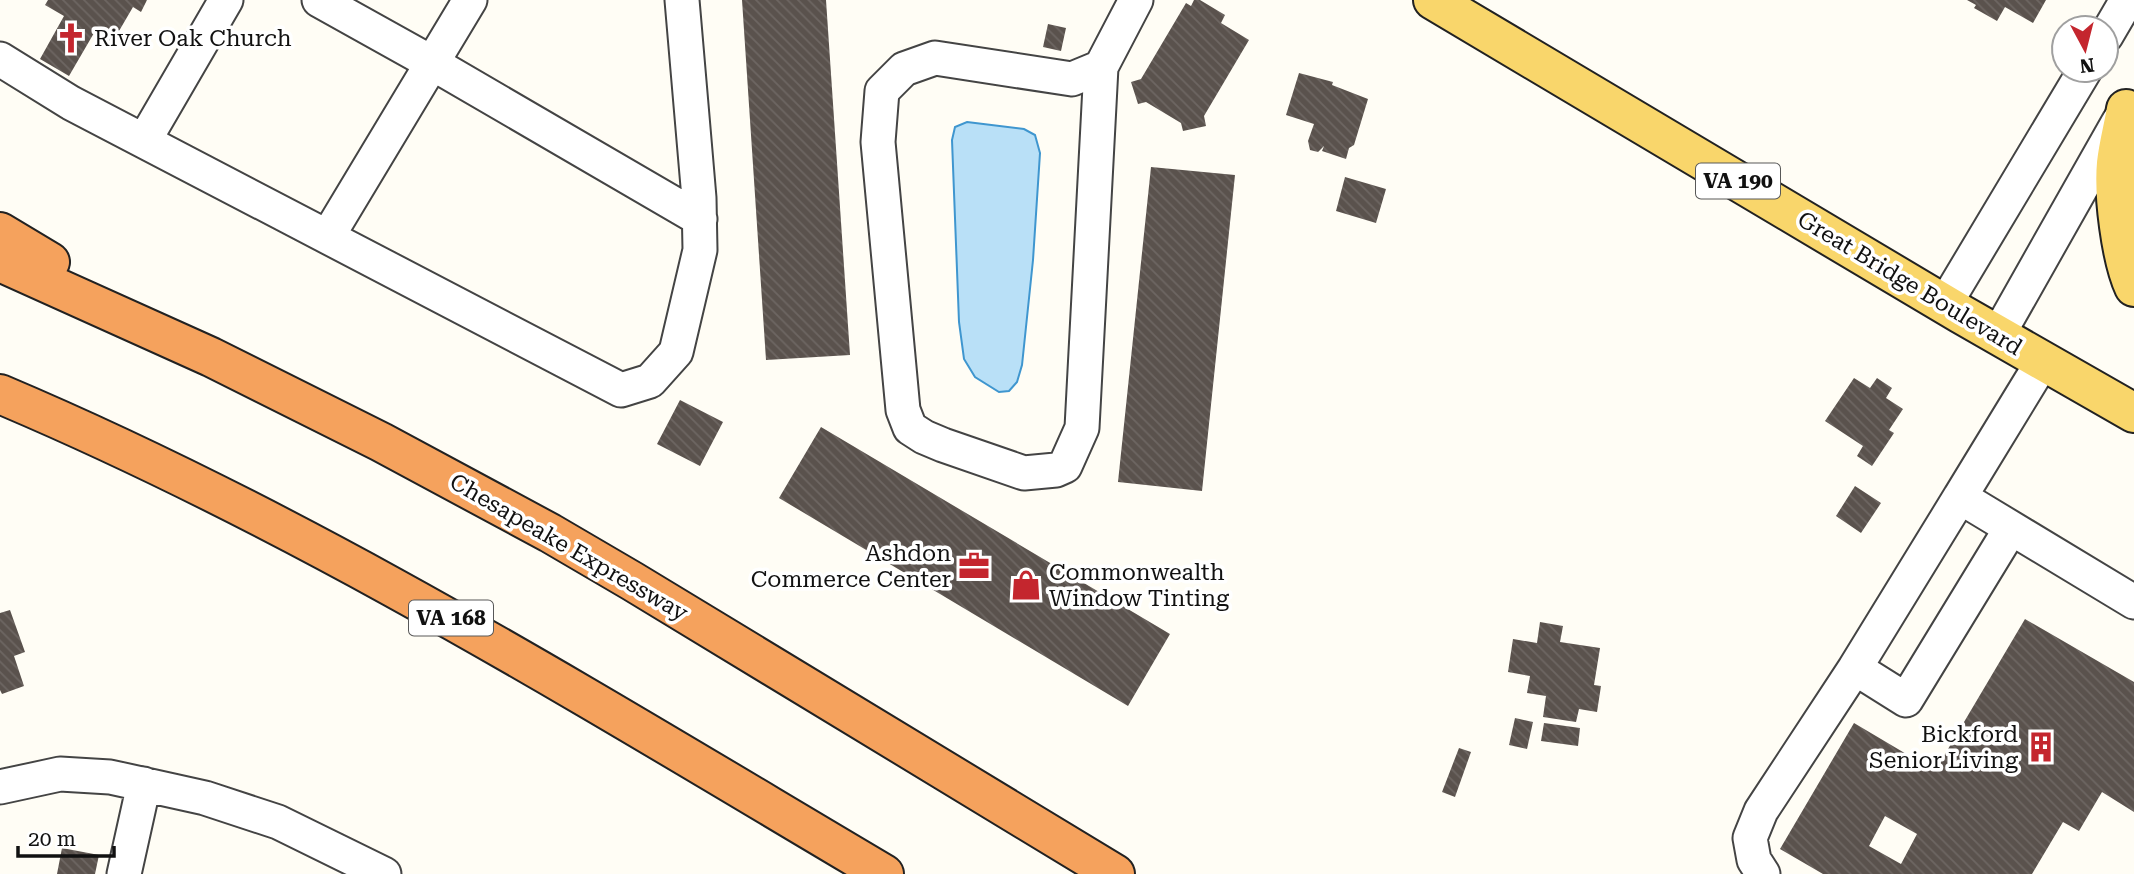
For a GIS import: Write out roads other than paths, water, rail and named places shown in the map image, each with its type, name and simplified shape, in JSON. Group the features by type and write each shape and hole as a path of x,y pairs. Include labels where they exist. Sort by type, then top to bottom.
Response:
{"highway":[{"path":"0,232 211,357"},
{"name":"Chesapeake Expressway","path":"0,262 211,357 381,442 550,533 1115,874"},
{"name":"VA 168","path":"0,394 145,458 298,535 471,629 884,874"}],"main road":[{"name":"Great Bridge Boulevard","path":"1433,0 2134,413"},
{"path":"2130,102 2116,165 2116,177 2119,225 2129,277 2134,287"}],"street":[{"path":"144,141 226,0"},
{"path":"319,0 700,219"},
{"path":"328,236 470,0"},
{"path":"0,59 71,103 621,390 650,381 676,352 700,250 700,219 682,0"},
{"path":"1101,67 1072,79 935,58 904,69 881,91 878,142 904,410 910,428 943,445 1024,473 1056,470 1065,466 1082,428 1101,67 1136,0"},
{"path":"1945,304 2077,84"},
{"path":"1998,335 2130,102"},
{"path":"1763,874 1754,860 1750,838 1761,811 1855,668 2043,361"},
{"path":"1960,497 2134,602"},
{"path":"1855,668 1906,700 2011,528"},
{"path":"0,786 60,774 110,776 205,798 278,822 384,874"},
{"path":"124,874 144,784"}],"water":[{"path":"967,122 1024,129 1035,135 1040,153 1022,365 1017,382 1009,391 999,392 975,377 964,359 959,322 952,140 955,127"}],"place":[{"name":"River Oak Church","path":"71,38"},
{"name":"Ashdon Commerce Center","path":"974,566"},
{"name":"Commonwealth Window Tinting","path":"1026,585"},
{"name":"Bickford Senior Living","path":"2041,747"}]}
